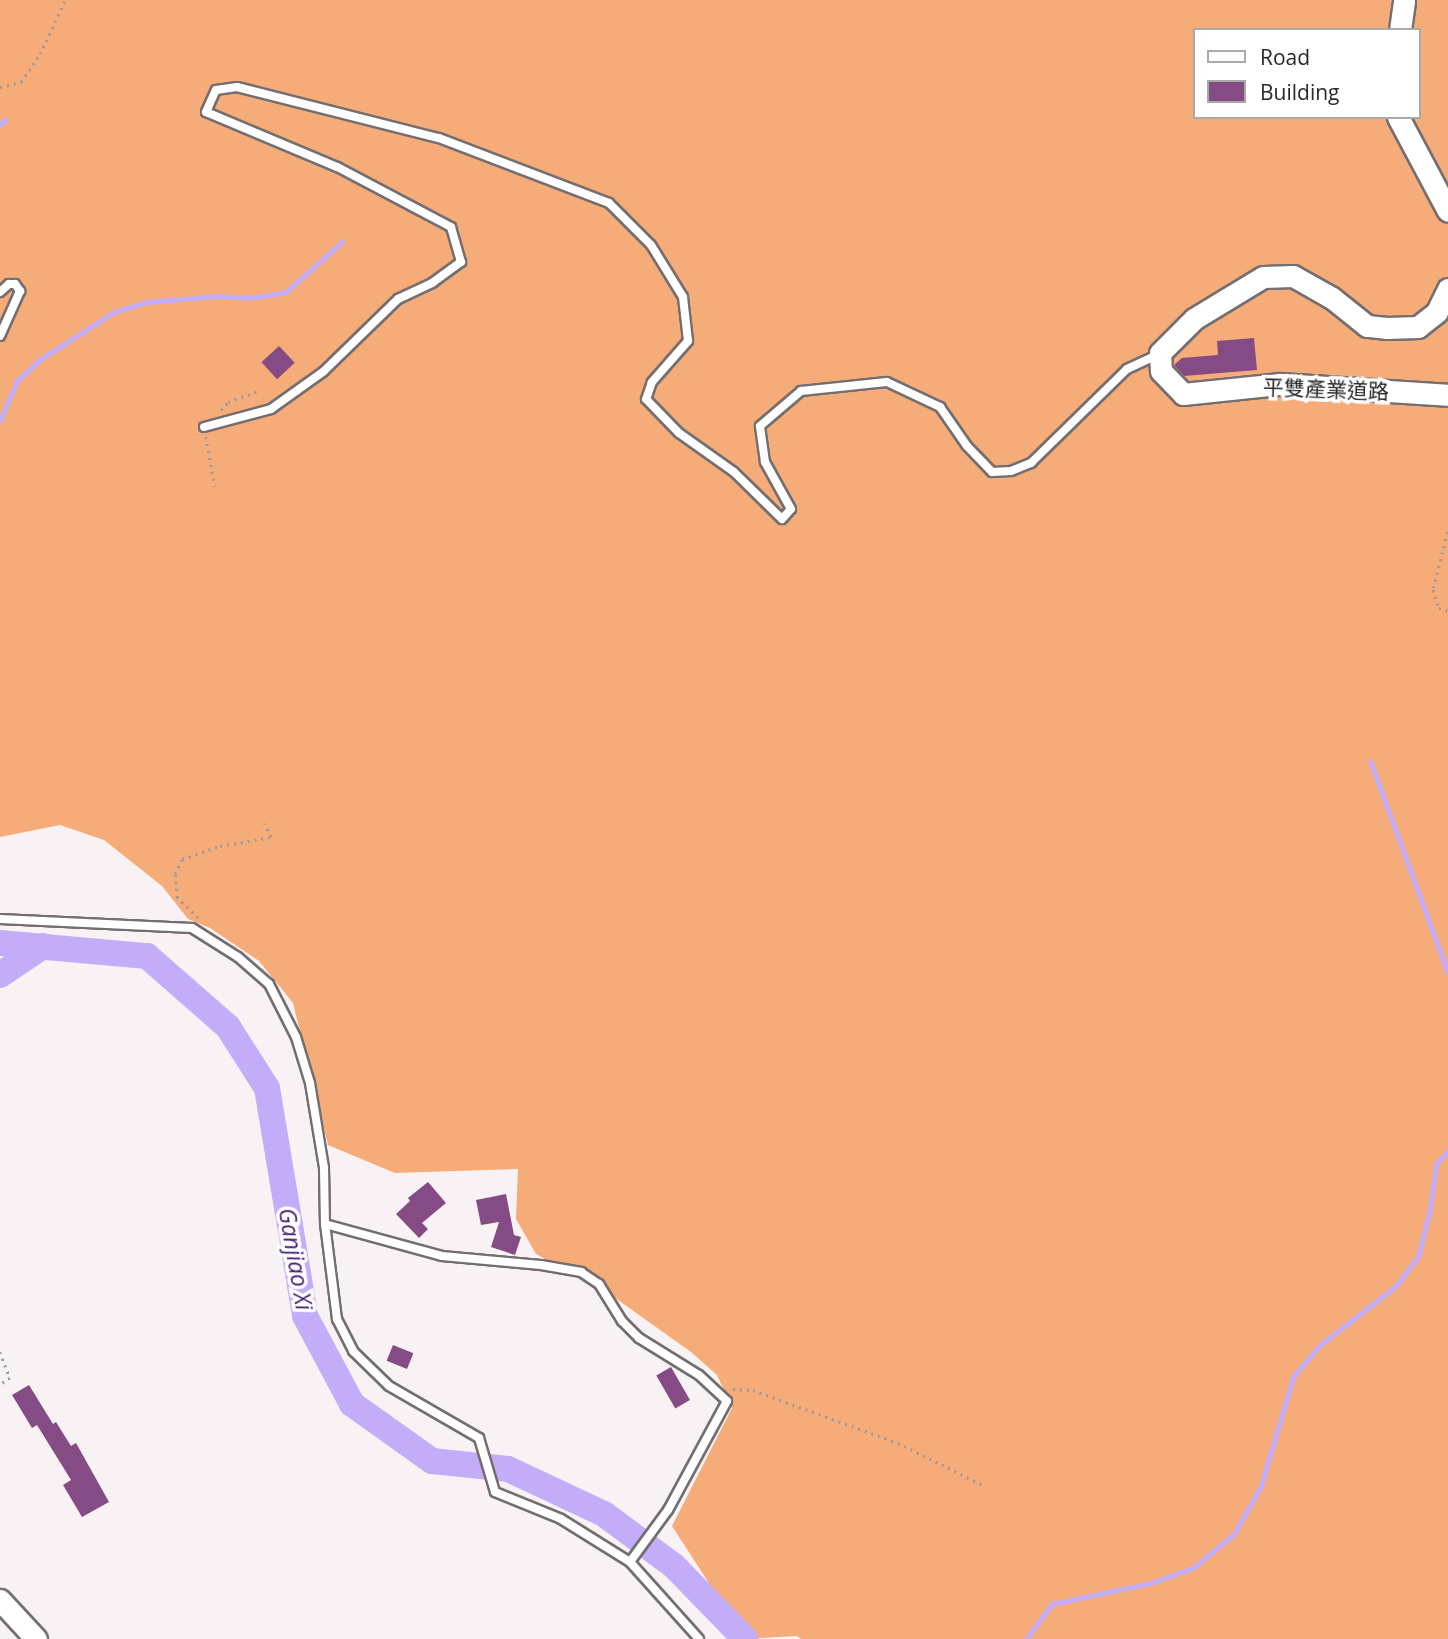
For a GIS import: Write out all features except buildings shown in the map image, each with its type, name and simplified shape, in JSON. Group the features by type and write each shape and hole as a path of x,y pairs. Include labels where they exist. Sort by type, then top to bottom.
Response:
{"street":[{"path":"1400,28 1404,0"},
{"path":"1399,119 1448,211"},
{"path":"1160,354 1194,319 1263,277 1293,276 1332,298 1367,326 1387,328 1418,327 1437,312 1448,289"},
{"name":"平雙產業道路","path":"1160,354 1161,371 1184,394 1280,384 1448,395"},
{"path":"0,1600 36,1639"}],"lane":[{"path":"204,427 271,409 324,371 398,299 432,283 461,262 451,227 337,167 206,112 216,90 237,88 439,138 609,203 651,244 683,297 688,341 652,382 646,399 679,433 734,472 782,519 791,509 765,463 760,426 801,391 887,382 940,407 967,446 992,472 1011,471 1031,463 1127,369 1160,354"},
{"path":"0,292 9,284 15,284 20,291 0,337"},
{"path":"0,919 192,928 237,957 269,984 296,1037 310,1083 324,1168 325,1224 337,1319 354,1351 389,1386 480,1438 495,1492 561,1519 630,1562 699,1639"},
{"path":"325,1224 442,1256 541,1265 581,1272 599,1284 622,1321 639,1338 699,1375 727,1401 668,1510 630,1562"}],"path":[{"path":"0,87 21,82 40,54 65,0"},
{"path":"1448,532 1433,590 1439,608 1448,611"},
{"path":"210,939 197,914 177,898 175,874 182,859 220,845 271,837 264,824"},
{"path":"0,1352 10,1378 0,1385"},
{"path":"715,1390 752,1390 898,1443 983,1485"}],"shaded area":[{"path":"0,0 1448,0 1448,1639 801,1639 797,1636 745,1639 672,1526 732,1408 717,1375 691,1352 611,1295 536,1254 516,1219 518,1169 395,1173 328,1145 293,1003 259,961 210,928 188,919 162,886 104,840 60,825 0,837"}],"waterway":[{"path":"0,125 5,120"},
{"path":"0,421 17,381 41,359 114,312 147,302 217,296 250,298 286,292 342,242"},
{"path":"1371,762 1448,972"},
{"name":"Ganjiao Xi","path":"0,943 147,956 228,1027 267,1088 305,1316 352,1404 432,1461 508,1469 604,1514 674,1566 745,1639"},
{"name":"Ganjiao Xi","path":"0,975 43,946"},
{"path":"1026,1639 1052,1604 1151,1583 1193,1568 1234,1534 1261,1486 1293,1377 1320,1345 1396,1286 1418,1257 1430,1209 1436,1164 1448,1151"}]}
